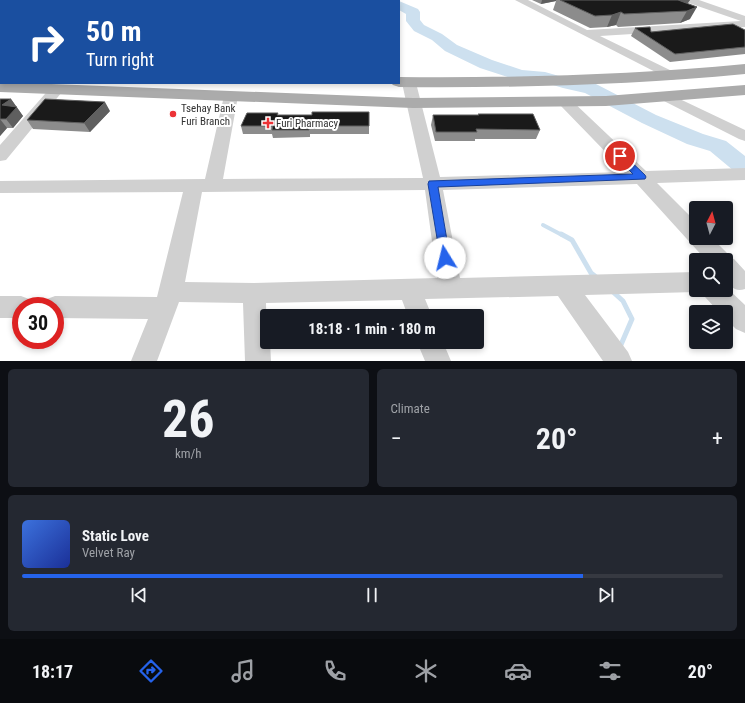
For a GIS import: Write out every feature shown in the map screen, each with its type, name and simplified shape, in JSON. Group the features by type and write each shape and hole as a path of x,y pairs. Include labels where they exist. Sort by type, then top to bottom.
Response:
{"main road":[{"path":"404,83 556,82 670,76 745,69"},
{"path":"709,73 742,91"},
{"path":"0,87 413,103 565,102 742,91"}],"street":[{"path":"520,0 670,76"},
{"path":"688,0 745,20"},
{"path":"539,10 554,6"},
{"path":"585,33 745,24"},
{"path":"404,83 413,103 433,184 450,288"},
{"path":"0,156 57,89"},
{"path":"144,361 168,300 231,96"},
{"path":"665,96 745,136"},
{"path":"565,102 641,177 689,228"},
{"path":"0,187 433,184 745,174"},
{"path":"706,245 713,253"},
{"path":"64,307 254,293 689,282"},
{"path":"564,285 619,361"},
{"path":"409,289 417,309"},
{"path":"254,293 258,361"},
{"path":"720,297 745,321"},
{"path":"0,307 12,307"},
{"path":"433,349 438,361"}],"building":[{"path":"560,0 678,0 697,7 687,11 624,14 621,12 612,15 595,16"},
{"path":"733,24 745,30 745,47 675,54 635,28 650,27 651,32"},
{"path":"0,99 11,99 2,105 17,107 6,119 0,119"},
{"path":"45,99 105,102 84,123 27,120"},
{"path":"312,112 369,112 369,126 309,126 309,130 272,130 273,126 241,126 247,113 312,115"},
{"path":"478,114 533,114 540,130 476,129 477,132 436,132 433,115 479,115"}],"waterway":[{"path":"400,6 413,12 413,21 419,28 437,37 451,48 486,64 520,75 545,77 563,83 590,88 649,119 695,139 718,146 742,166 745,166"},
{"path":"543,225 562,235"},
{"path":"561,234 572,240 591,273 596,277"},
{"path":"612,291 623,301 632,319 620,347"}],"place":[{"name":"Tsehay Bank Furi Branch","path":"173,114"},
{"name":"Furi Pharmacy","path":"268,123"}],"route":[{"path":"445,258 433,184 641,177 620,156"}]}
